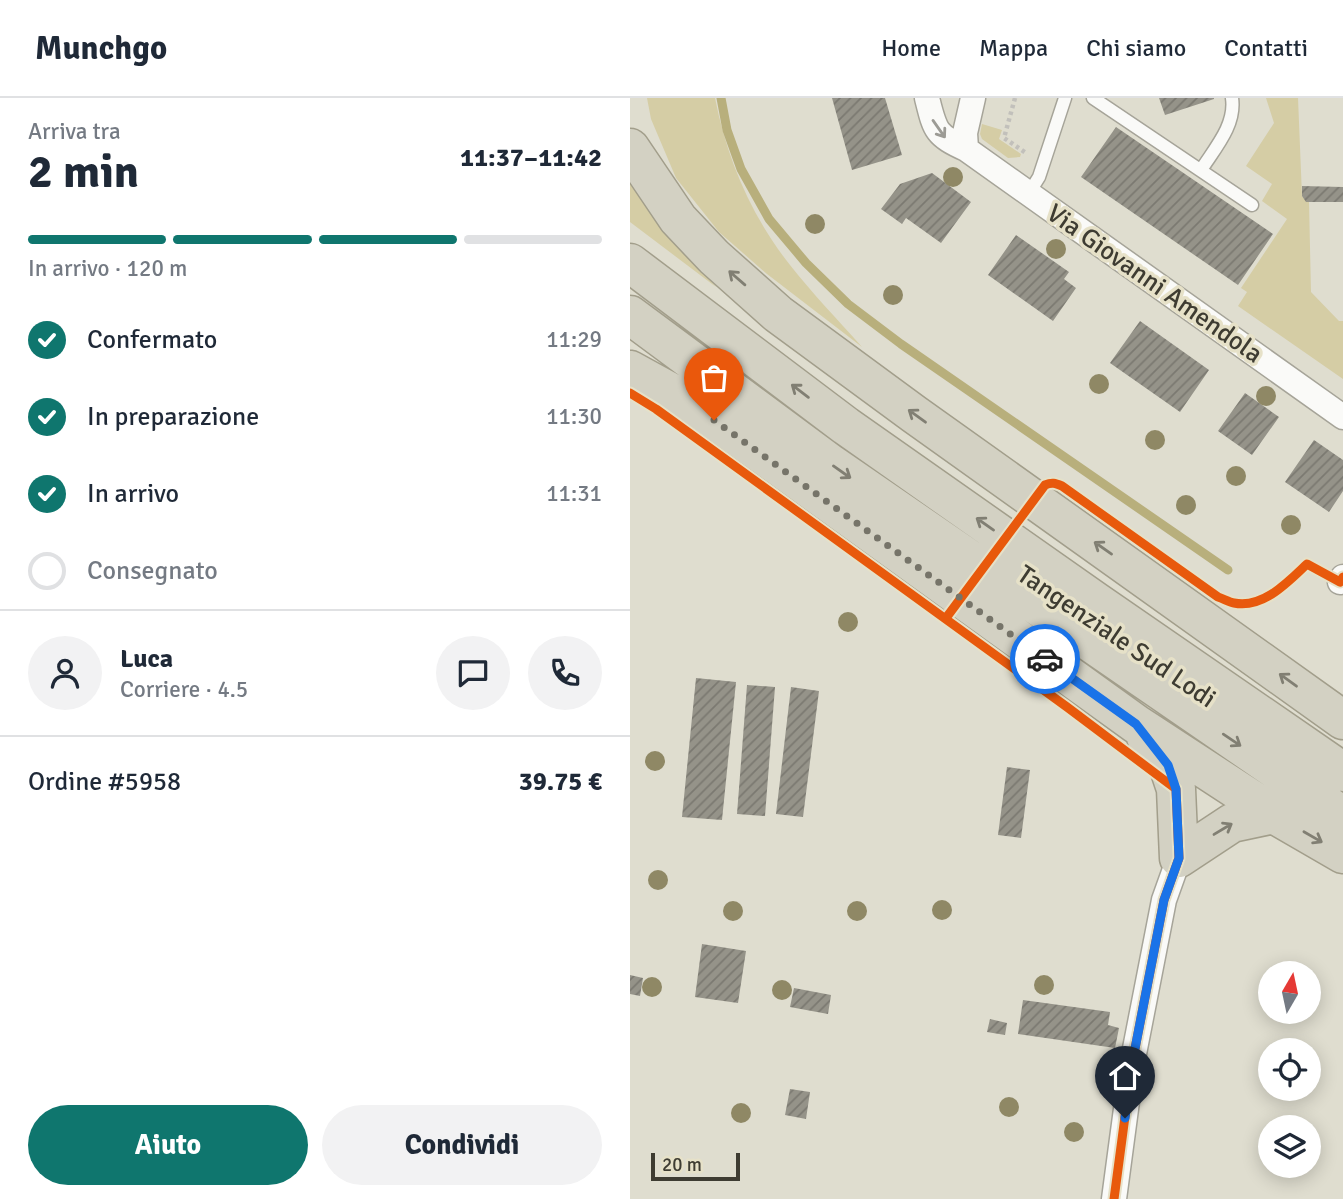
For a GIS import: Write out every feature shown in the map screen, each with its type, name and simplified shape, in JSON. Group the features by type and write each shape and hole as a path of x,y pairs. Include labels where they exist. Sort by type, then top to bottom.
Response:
{"highway":[{"path":"630,148 678,219 714,257 778,314 1343,720"},
{"name":"Tangenziale Sud Lodi","path":"630,263 846,426 1343,772"},
{"name":"Tangenziale Sud Lodi","path":"630,315 831,464 1343,816"},
{"path":"630,370 692,404 1136,724 1274,814 1343,854"},
{"path":"1136,724 1168,765 1176,789 1179,858"},
{"path":"1179,858 1231,823 1274,814"}],"street":[{"name":"Via Giovanni Amendola","path":"927,98 933,122 947,140 966,149 1029,193 1343,417"},
{"path":"966,149 965,133 973,98"},
{"path":"1114,1199 1132,1064 1164,900 1179,858"}],"lane":[{"path":"1029,193 1044,166 1065,98"},
{"path":"1093,98 1252,205"},
{"path":"1201,170 1232,118 1232,98"}],"path":[{"path":"1015,98 1004,138 1044,166"}],"shaded area":[{"path":"647,98 715,98 726,143 752,207 798,275 862,347 767,274 719,232 676,178 651,119"},
{"path":"1266,98 1298,98 1302,196 1309,202 1311,292 1339,321 1343,321 1343,379 1238,306 1247,292 1241,288 1287,219 1262,201 1272,184 1246,166 1274,123"},
{"path":"982,124 1002,130 999,139 1021,154 1020,157 1008,158 982,139"},
{"path":"630,176 673,237 716,287 630,222"}],"building":[{"path":"832,98 885,98 902,155 852,170"},
{"path":"1159,98 1214,98 1214,99 1165,115"},
{"path":"1116,127 1273,234 1238,285 1081,177"},
{"path":"932,173 971,202 941,243 906,218 902,224 881,209 900,184"},
{"path":"1302,186 1343,187 1343,202 1306,202 1302,196"},
{"path":"1016,235 1069,272 1064,279 1076,288 1053,321 988,275"},
{"path":"1140,321 1209,370 1180,412 1110,363"},
{"path":"1245,393 1279,417 1252,455 1218,431"},
{"path":"1314,440 1343,460 1343,491 1329,512 1285,482"},
{"path":"696,678 736,682 722,820 682,817"},
{"path":"747,685 775,687 765,816 737,814"},
{"path":"791,687 819,691 803,817 776,814"},
{"path":"1007,767 1030,770 1021,838 998,835"},
{"path":"702,944 746,951 738,1003 695,997"},
{"path":"630,975 643,978 640,996 630,994"},
{"path":"794,988 831,995 828,1014 790,1007"},
{"path":"1023,1000 1110,1012 1108,1025 1119,1028 1115,1048 1018,1034"},
{"path":"990,1019 1007,1023 1005,1035 987,1032"},
{"path":"790,1089 810,1092 806,1119 785,1115"}],"waterway":[{"path":"721,98 727,130 741,169 769,219 806,263 848,304 901,344 1228,570"}],"cycle path":[{"path":"630,393 656,409 1067,707 1176,789 1179,858 1164,900 1132,1064 1114,1199"},
{"path":"946,618 1045,485 1052,483 1062,486 1218,597 1232,603 1245,604 1265,598 1307,564 1340,582 1343,577"}],"way so far":[{"path":"714,420 1045,659"}],"route":[{"path":"1045,659 1136,724 1168,765 1176,789 1179,858 1164,900 1132,1064 1125,1118"}]}
